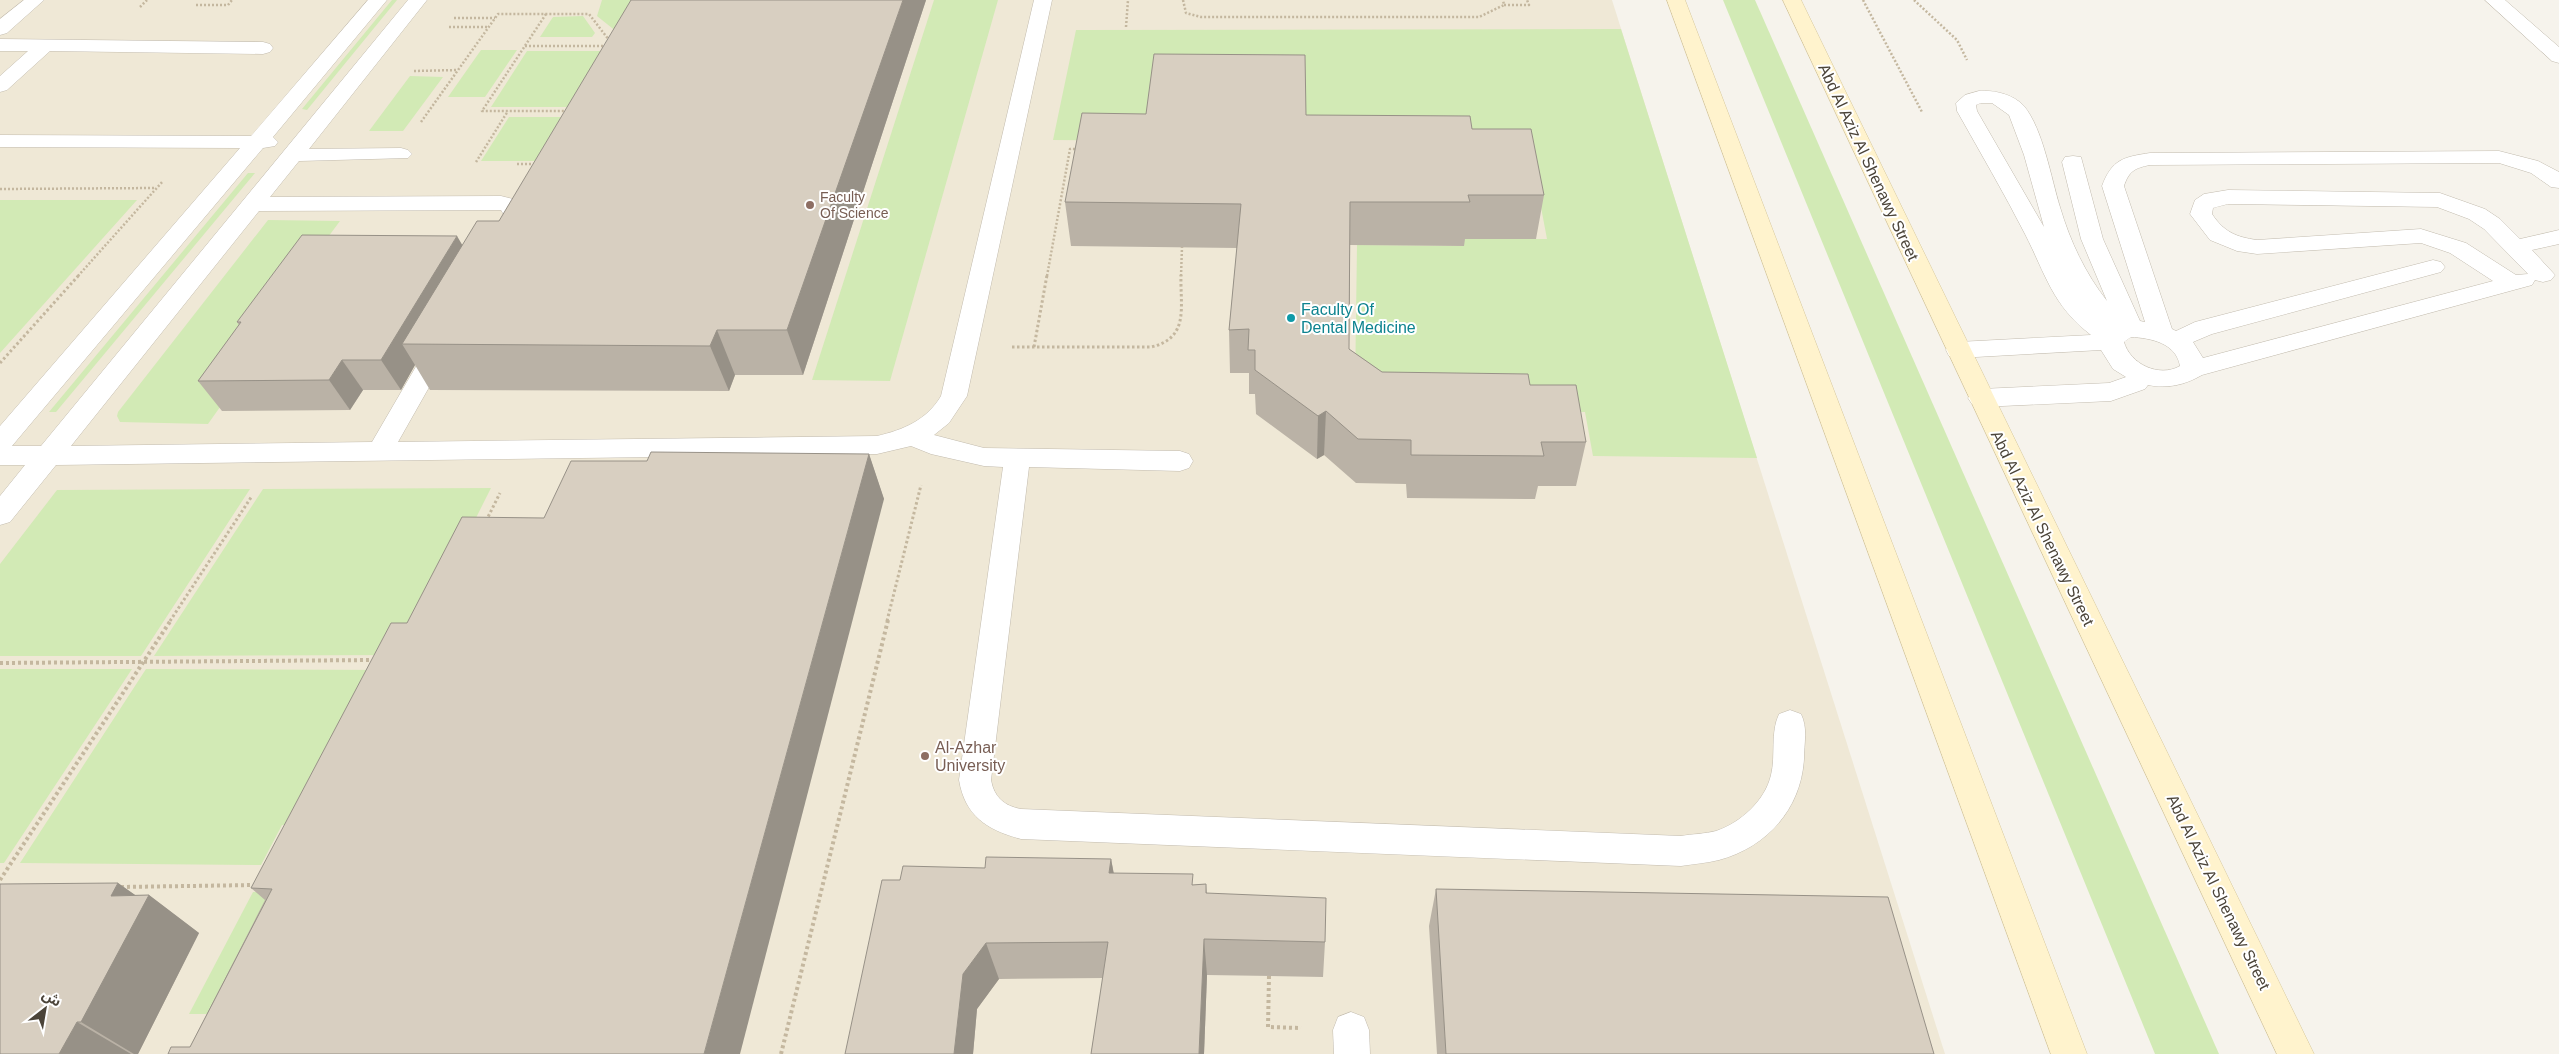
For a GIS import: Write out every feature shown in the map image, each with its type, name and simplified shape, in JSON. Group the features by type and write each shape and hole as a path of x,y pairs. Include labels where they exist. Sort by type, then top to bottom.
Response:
{"street":[{"path":"1676,0 2069,1054"},
{"name":"Abd Al Aziz Al Shenawy Street","path":"1792,0 2296,1054"}],"lane":[{"path":"0,443 378,0"},
{"path":"0,515 418,0"},
{"path":"922,441 932,425 946,411 954,396 1043,0"},
{"path":"2494,0 2559,57"},
{"path":"0,12 28,6"},
{"path":"0,29 28,6"},
{"path":"0,45 263,48"},
{"path":"0,86 44,46"},
{"path":"2118,335 2087,320 2064,294 2037,235 1999,124 2010,104 1984,96 1972,98 1966,103 1999,124 2062,247 2094,302 2118,335"},
{"path":"0,141 256,142 297,149 401,154"},
{"path":"2168,337 2113,186 2118,171 2128,163 2150,159 2499,157 2536,168 2559,182"},
{"path":"2072,162 2118,335 2112,348 2117,358 2143,375 2159,379 2173,379 2185,376 2192,369 2551,274"},
{"path":"2512,283 2458,245 2439,238 2421,236 2257,247 2236,244 2216,236 2201,214 2203,205 2207,202 2228,197 2422,198 2440,200 2477,214 2492,224 2516,247 2551,274"},
{"path":"252,204 501,203 510,205 515,215 493,255"},
{"path":"2516,247 2559,237"},
{"path":"2168,337 2433,267"},
{"path":"379,452 454,323"},
{"path":"1958,350 2072,345 2145,329 2168,337 2187,350 2192,359 2192,369"},
{"path":"1981,398 2111,392 2136,383 2143,375"},
{"path":"0,456 877,445 922,441 984,457 1180,461"},
{"path":"1017,458 974,780 981,803 991,813 1004,821 1021,824 1681,851 1719,845 1752,829 1775,804 1787,774 1790,723"}],"path":[{"path":"1126,27 1128,0"},
{"path":"1183,0 1186,12 1201,17 1479,17 1504,5 1529,5 1527,0"},
{"path":"1503,0 1504,5"},
{"path":"1914,0 1957,40 1984,96"},
{"path":"419,125 498,14 589,14 614,46 525,46"},
{"path":"546,14 482,111 573,111"},
{"path":"484,164 474,164 508,111"},
{"path":"0,363 198,142"},
{"path":"1034,347 1070,148 1080,149"},
{"path":"513,164 542,164"},
{"path":"0,189 156,188"},
{"path":"964,348 1151,347 1171,340 1177,334 1180,327 1182,247"},
{"path":"781,1054 922,441"},
{"path":"482,528 522,449"},
{"path":"0,880 280,453"},
{"path":"0,663 378,660"},
{"path":"118,887 265,885"},
{"path":"1270,976 1268,1027 1351,1042"}],"shaded area":[{"name":"Al-Azhar University","path":"0,0 1612,0 1945,1054 0,1054"}],"green space":[{"path":"392,0 397,0 307,110 302,109"},
{"path":"602,0 654,0 617,32 597,16"},
{"path":"934,0 998,0 890,381 812,380"},
{"path":"1723,0 1755,0 2219,1054 2155,1054"},
{"path":"583,16 595,33 592,37 540,37 553,17"},
{"path":"1621,29 1757,458 1593,456 1585,412 1382,410 1355,389 1357,245 1464,246 1463,239 1547,239 1529,144 1053,140 1076,30"},
{"path":"481,50 517,50 485,97 448,97"},
{"path":"527,51 620,51 588,107 491,107"},
{"path":"410,76 443,77 403,131 369,131"},
{"path":"509,117 582,117 556,161 481,161"},
{"path":"248,173 255,173 56,412 49,412"},
{"path":"0,200 137,200 0,353"},
{"path":"268,220 340,221 311,260 259,352 208,424 120,422 117,416 118,412"},
{"path":"491,488 407,655 154,656 263,489"},
{"path":"250,489 141,656 0,656 0,564 57,490"},
{"path":"0,669 132,669 4,863 0,863"},
{"path":"146,669 400,670 321,825 282,825 261,865 20,863"},
{"path":"253,892 287,892 225,1014 189,1014"}],"building":[{"path":"631,0 903,0 787,330 717,330 710,346 402,344 477,221 499,221"},
{"path":"1154,54 1305,55 1306,115 1470,116 1472,129 1531,129 1544,195 1468,195 1470,202 1350,202 1349,349 1382,372 1528,374 1530,385 1576,385 1586,442 1541,442 1544,456 1411,455 1411,440 1358,439 1326,411 1318,416 1255,370 1255,350 1248,350 1249,329 1229,330 1241,204 1065,202 1082,113 1146,114"},
{"path":"302,235 457,236 381,360 342,360 329,380 198,381 241,322 237,322"},
{"path":"651,452 869,454 704,1054 168,1054 171,1047 190,1047 272,889 251,888 391,623 407,623 462,517 544,518 571,461 647,461"},
{"path":"986,857 1111,859 1109,873 1193,874 1192,885 1206,884 1206,893 1326,898 1325,942 1204,939 1199,1054 1091,1054 1108,942 986,943 963,974 954,1054 845,1054 882,880 900,880 903,866 985,868"},
{"path":"118,883 111,896 149,895 81,1022 77,1022 59,1054 0,1054 0,884"},
{"path":"1436,889 1888,897 1934,1054 1446,1054"}],"place":[{"name":"Faculty Of Science","path":"810,205"},
{"name":"Faculty Of Dental Medicine","path":"1291,318"},
{"name":"Al-Azhar University","path":"925,756"}]}
